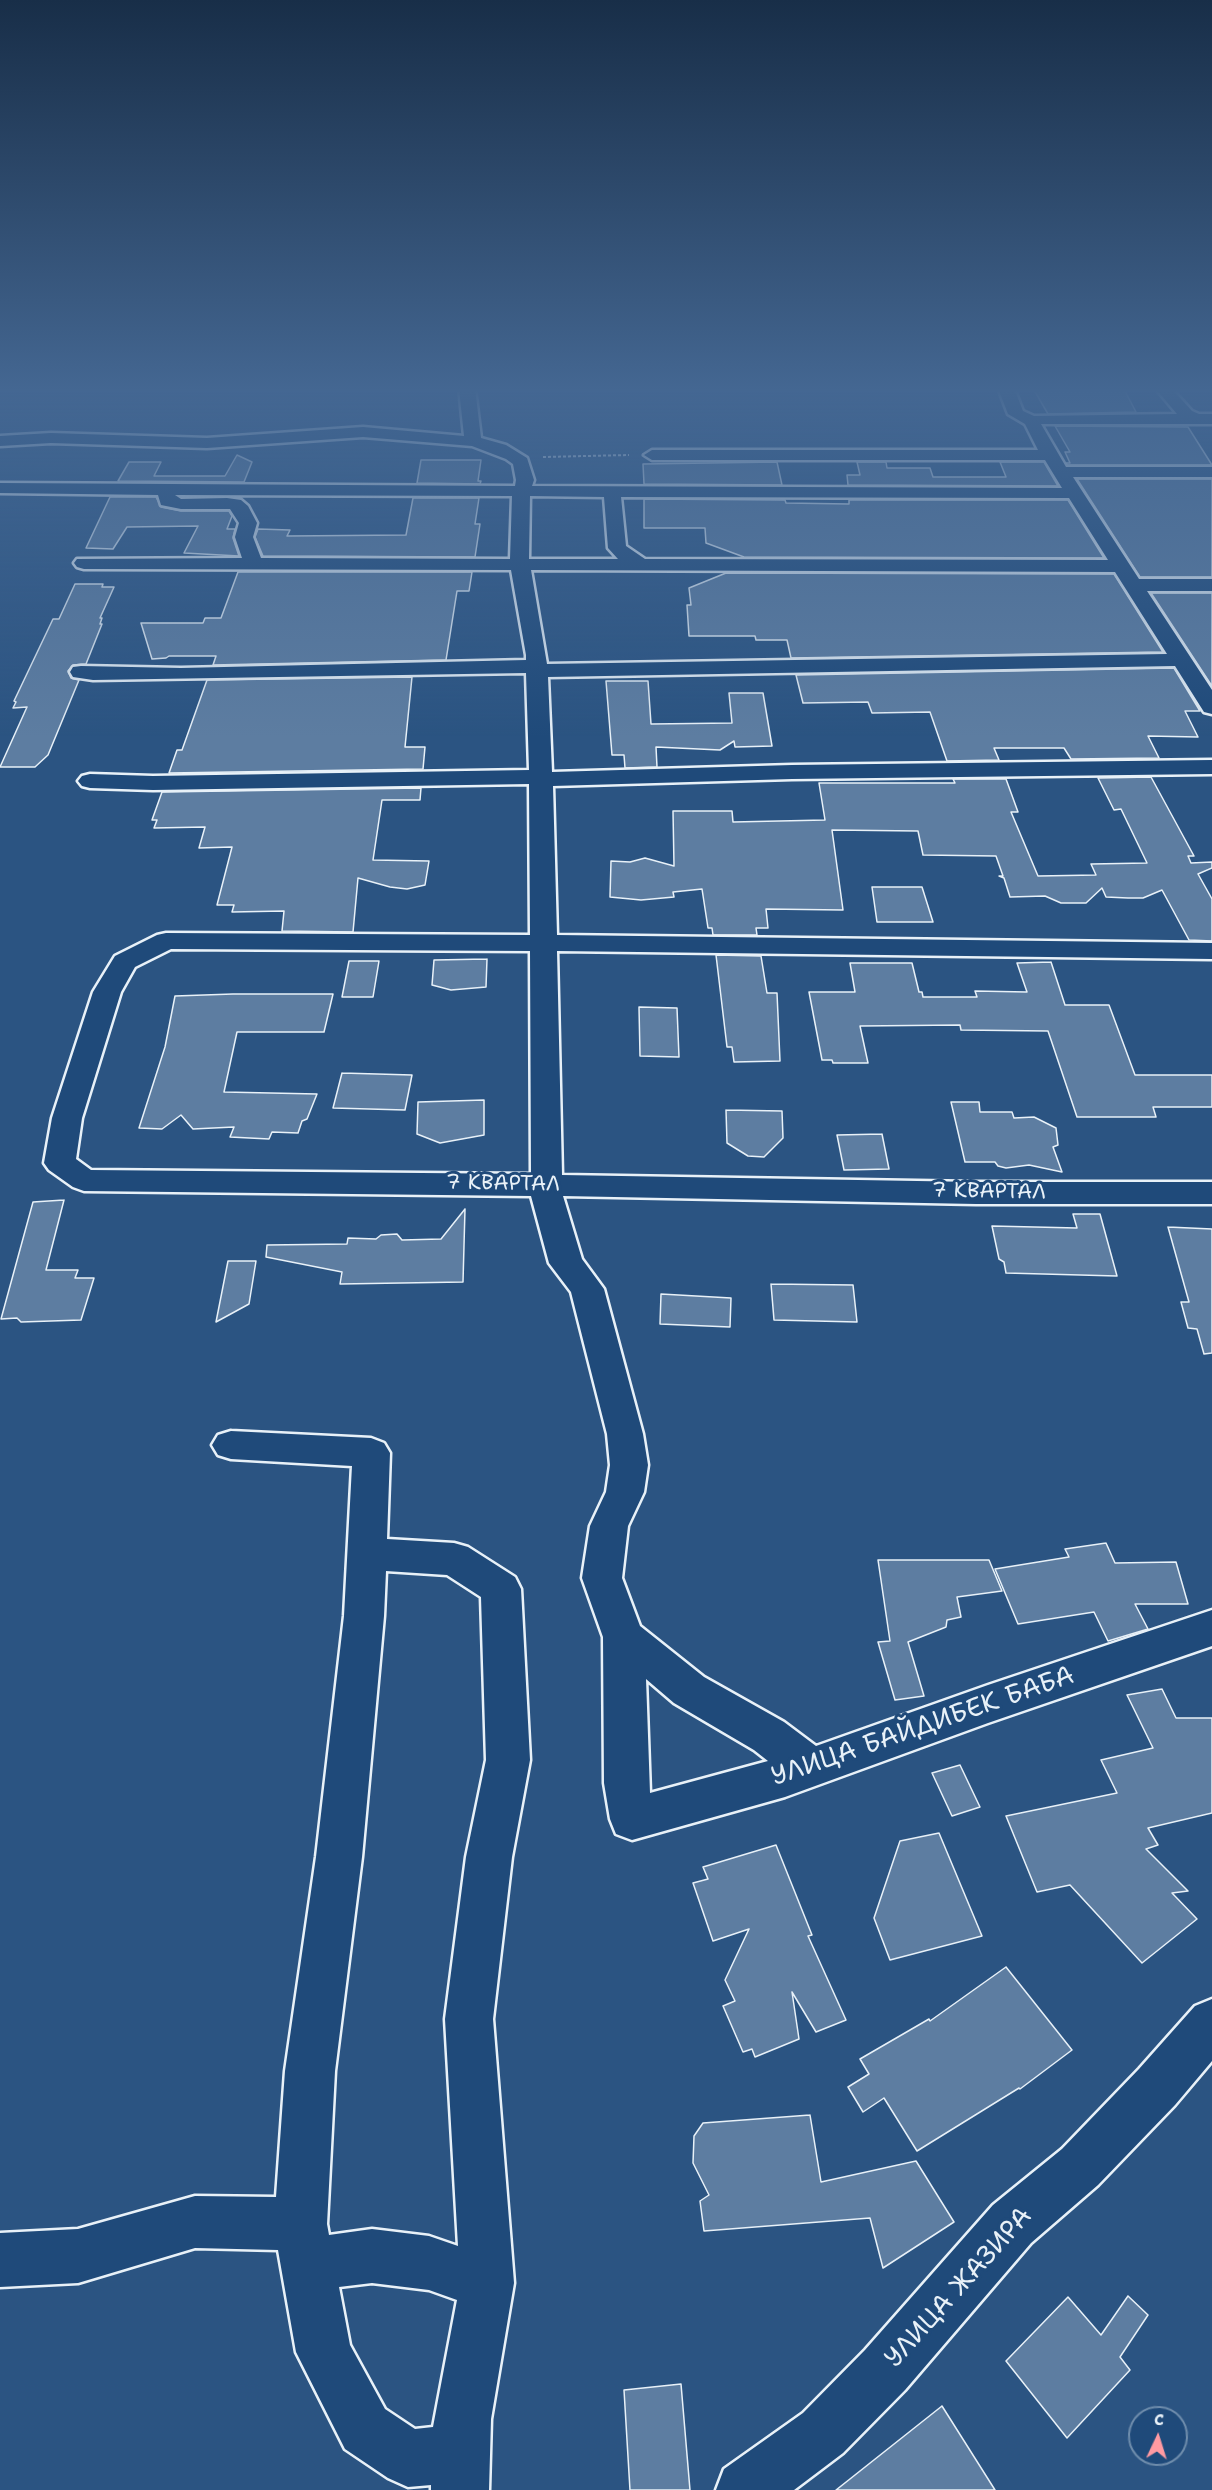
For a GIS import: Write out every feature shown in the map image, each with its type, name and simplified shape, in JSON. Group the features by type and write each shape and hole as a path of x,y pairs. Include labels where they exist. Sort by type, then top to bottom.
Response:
{"street":[{"path":"235,504 242,510 248,523 244,537 254,564"},
{"path":"242,510 248,504"},
{"path":"519,504 520,564 536,655 541,778 549,1185 547,1197 566,1263 587,1289 625,1434 629,1465 625,1492 609,1526 602,1578 624,1637 689,1690 770,1736 811,1768"},
{"path":"613,504 617,548 631,560 644,565"},
{"path":"1083,504 1212,707"},
{"path":"84,563 1122,567"},
{"path":"1134,585 1212,585"},
{"path":"81,672 170,674 1181,660"},
{"path":"90,781 153,783 1212,767"},
{"name":"7 КВАРТАЛ","path":"544,942 166,940 125,962 107,992 67,1118 60,1163 84,1180 976,1193 1212,1193"},
{"path":"544,942 1212,951"},
{"path":"231,1445 371,1453 366,1554 364,1616 339,1857 310,2072 304,2244 324,2352 365,2429 408,2458 461,2472 462,2419 488,2283 469,2019 489,1857 508,1760 501,1589 454,1559 366,1554"},
{"name":"УЛИЦА БАЙДИБЕК БАБА","path":"624,1637 626,1783 632,1819 722,1796 811,1768 1212,1628"},
{"name":"УЛИЦА ЖАЗИРА","path":"745,2490 823,2433 885,2370 1012,2224 1080,2167 1157,2087 1212,2023"},
{"path":"0,2260 78,2256 195,2222 372,2256 429,2263 488,2283"}],"building":[{"path":"107,504 160,504 161,507 181,511 229,511 232,516 227,529 235,529 233,538 239,556 184,553 198,526 127,527 113,549 86,548"},
{"path":"412,504 478,504 475,524 480,524 475,557 263,556 255,537 258,529 290,530 287,536 406,535"},
{"path":"644,504 1071,504 1104,558 744,557 706,543 705,528 644,528"},
{"path":"1093,504 1212,504 1212,577 1140,577"},
{"path":"238,572 472,572 469,591 457,591 446,660 213,665 216,656 169,656 152,659 141,623 203,623 205,618 221,618"},
{"path":"726,573 1114,574 1163,652 791,658 787,640 756,640 755,636 689,636 687,605 691,605 689,588"},
{"path":"75,584 103,584 102,587 114,587 100,618 102,618 100,624 102,624 86,664 73,665 68,671 71,678 79,680 48,755 35,767 0,767 27,707 13,708 16,702 14,701 53,619 59,619"},
{"path":"1151,593 1212,593 1212,686"},
{"path":"1174,668 1200,711 1185,711 1198,737 1148,736 1159,758 1071,759 1064,748 994,748 999,760 947,761 930,712 872,713 868,702 803,703 796,675"},
{"path":"412,677 405,747 425,747 423,769 169,773 177,750 182,750 207,680"},
{"path":"606,681 648,681 651,724 732,723 729,693 763,693 772,746 735,747 734,741 720,750 656,747 657,767 625,768 624,755 612,755"},
{"path":"1151,777 1194,856 1188,856 1191,863 1212,862 1212,868 1198,874 1212,899 1212,941 1189,940 1162,890 1143,898 1128,898 1106,897 1102,888 1086,903 1061,903 1045,896 1010,897 1004,878 999,876 1003,876 996,856 923,855 918,831 832,830 843,910 766,909 768,928 756,928 757,935 713,935 712,928 708,928 702,889 673,892 674,897 641,900 610,897 611,861 630,862 645,858 674,866 673,811 732,811 733,822 825,820 819,783 955,783 953,779 1006,779 1018,812 1011,812 1038,876 1096,875 1091,864 1147,863 1121,809 1114,810 1098,778"},
{"path":"421,788 420,800 382,800 373,860 429,861 425,885 407,889 358,878 353,932 282,931 284,911 232,912 234,905 217,905 232,847 199,848 205,827 154,828 157,820 152,820 162,792"},
{"path":"872,887 922,887 933,922 877,922"},
{"path":"716,955 761,956 767,993 777,993 780,1061 734,1062 732,1047 727,1047"},
{"path":"487,959 486,987 451,990 432,985 434,960"},
{"path":"349,961 379,961 373,997 342,997"},
{"path":"1051,962 1065,1005 1109,1005 1135,1075 1212,1075 1212,1107 1153,1107 1156,1117 1077,1117 1048,1031 961,1030 960,1025 860,1026 868,1063 833,1063 832,1060 822,1060 809,992 855,992 850,963 912,963 919,992 922,992 923,997 977,997 975,991 1027,992 1017,963"},
{"path":"333,994 324,1032 237,1032 224,1092 317,1094 307,1119 302,1121 298,1133 272,1132 269,1139 230,1137 234,1127 193,1129 181,1115 162,1129 139,1128 165,1047 175,996"},
{"path":"639,1007 677,1008 679,1057 640,1056"},
{"path":"342,1073 412,1075 405,1110 333,1108"},
{"path":"484,1100 484,1135 440,1143 417,1134 418,1102"},
{"path":"951,1102 979,1102 980,1112 1012,1112 1014,1118 1034,1117 1056,1128 1058,1145 1053,1147 1062,1172 1029,1165 1006,1168 998,1166 995,1162 965,1162"},
{"path":"726,1110 782,1111 783,1138 764,1157 748,1156 727,1143"},
{"path":"882,1134 889,1169 844,1170 837,1135"},
{"path":"64,1200 46,1270 78,1270 75,1278 94,1278 81,1320 21,1322 17,1318 1,1319 33,1202"},
{"path":"465,1209 463,1282 340,1284 342,1272 266,1257 267,1245 347,1244 348,1238 376,1239 381,1235 397,1234 402,1240 441,1239"},
{"path":"1073,1214 1100,1214 1117,1276 1006,1273 1004,1262 999,1259 992,1226 1077,1228"},
{"path":"1168,1227 1212,1229 1212,1353 1204,1354 1197,1329 1188,1328 1181,1302 1189,1302"},
{"path":"228,1261 256,1261 249,1304 216,1322"},
{"path":"771,1284 853,1285 857,1322 774,1320"},
{"path":"661,1294 731,1298 730,1327 660,1324"},
{"path":"1106,1543 1115,1563 1176,1562 1188,1604 1135,1604 1148,1629 1108,1641 1094,1612 1018,1624 995,1569 1069,1557 1065,1549"},
{"path":"878,1560 989,1560 1002,1591 957,1597 961,1617 947,1620 946,1627 908,1642 924,1696 895,1700 878,1642 890,1641"},
{"path":"1162,1689 1176,1718 1212,1718 1212,1813 1148,1828 1158,1845 1146,1849 1188,1891 1172,1893 1197,1919 1142,1963 1070,1885 1037,1892 1006,1816 1117,1793 1101,1760 1153,1748 1127,1695"},
{"path":"960,1765 980,1807 952,1816 932,1773"},
{"path":"939,1833 982,1936 890,1960 874,1918 900,1841"},
{"path":"776,1845 812,1935 808,1936 846,2020 816,2032 792,1992 799,2039 755,2057 752,2049 743,2052 723,2006 735,2001 725,1980 749,1929 713,1941 693,1883 708,1879 703,1867"},
{"path":"1006,1967 1072,2050 1020,2089 917,2151 884,2098 863,2112 848,2087 869,2074 860,2059 929,2019 930,2021"},
{"path":"810,2115 821,2182 916,2161 954,2222 883,2268 870,2218 704,2231 700,2201 709,2195 693,2163 694,2136 703,2123"},
{"path":"1128,2296 1148,2315 1120,2357 1130,2370 1067,2438 1006,2361 1068,2297 1101,2335"},
{"path":"681,2384 690,2490 630,2490 624,2390"},
{"path":"942,2406 995,2490 836,2490"}]}
